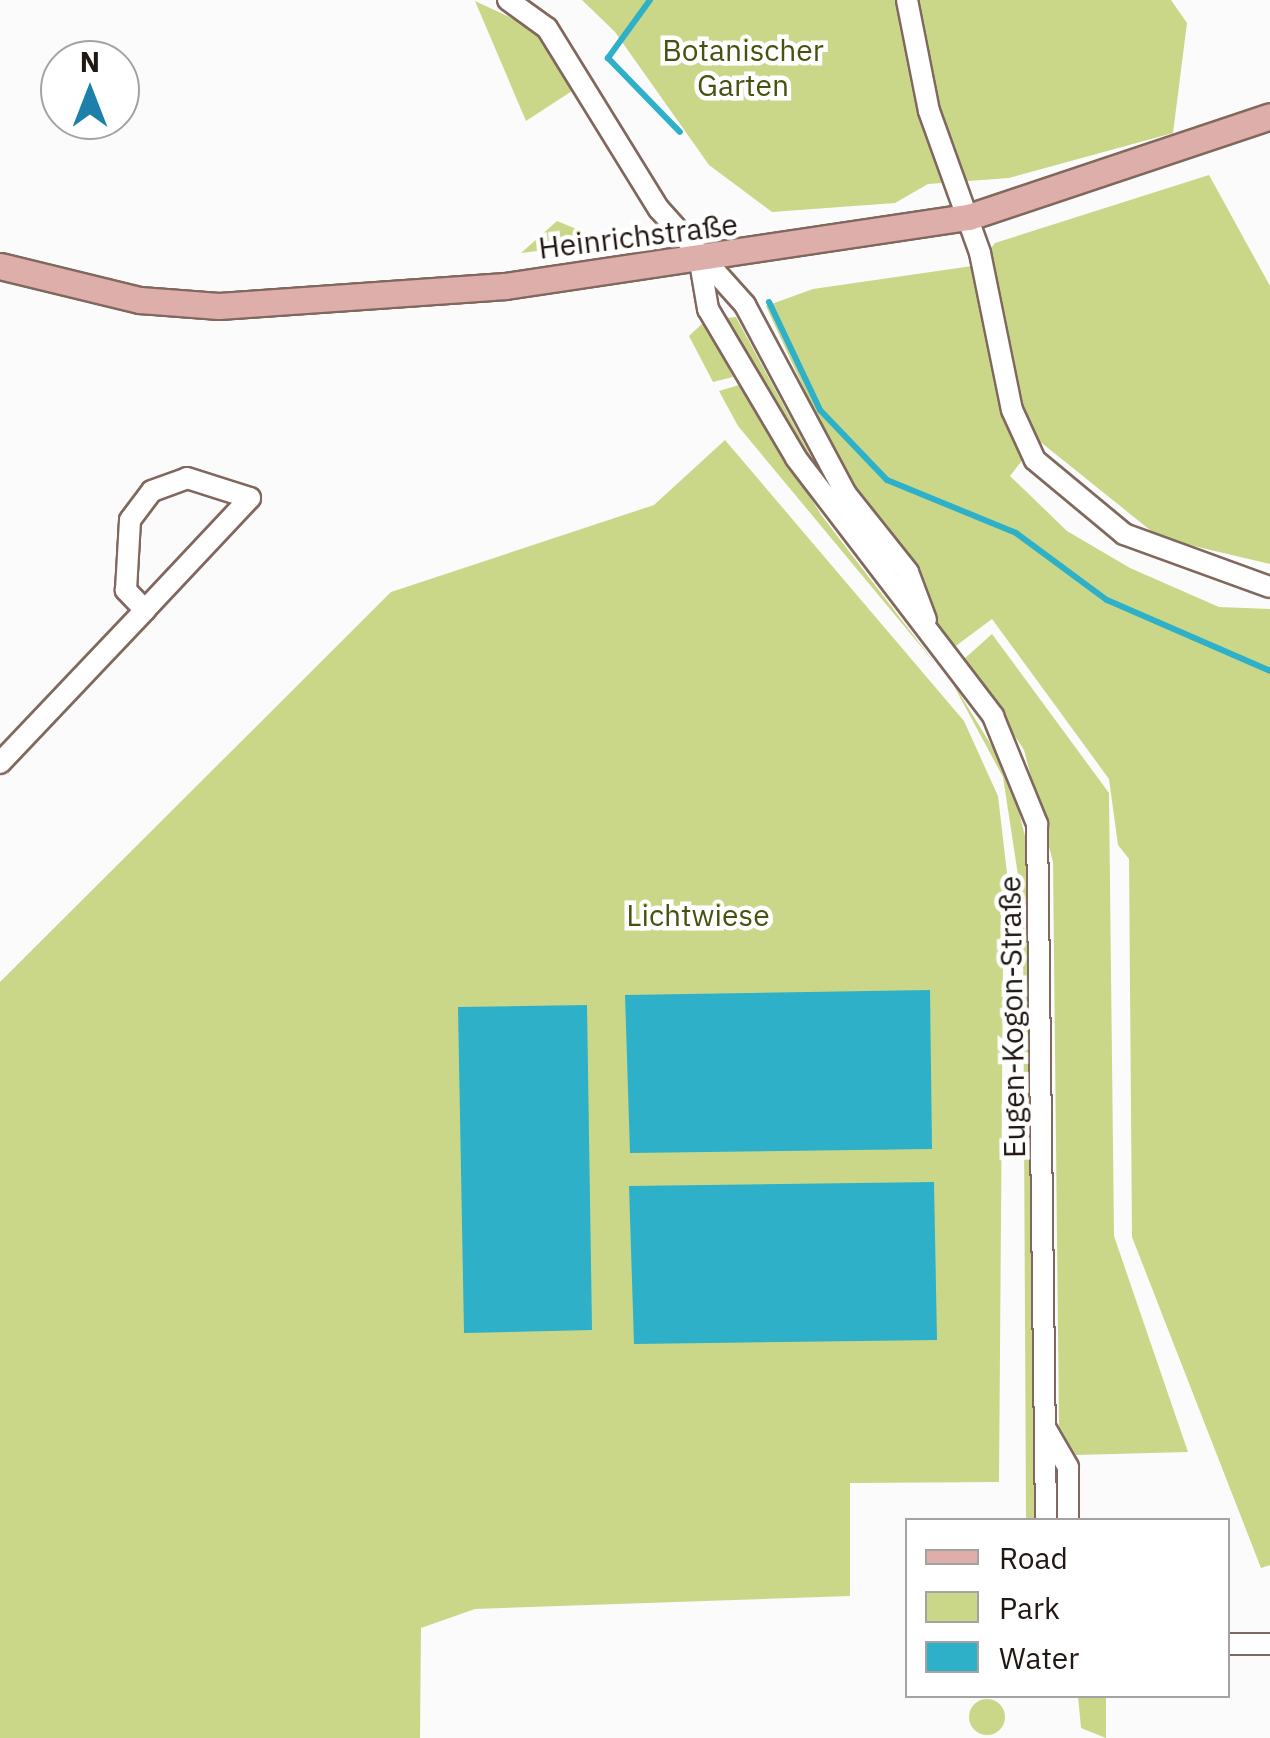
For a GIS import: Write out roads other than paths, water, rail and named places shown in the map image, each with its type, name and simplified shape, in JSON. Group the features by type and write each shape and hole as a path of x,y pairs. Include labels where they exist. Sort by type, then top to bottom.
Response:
{"main road":[{"name":"Heinrichstraße","path":"0,266 122,296 220,306 700,262 969,217 1270,116"}],"street":[{"path":"508,0 574,62 700,262"},
{"path":"907,0 929,110 969,217 1012,410 1048,478 1124,534 1270,586"},
{"name":"Eugen-Kogon-Straße","path":"700,262 745,305 846,494 908,572 932,636"},
{"name":"Eugen-Kogon-Straße","path":"700,262 708,309 820,498 993,716 1036,824 1046,1518"},
{"path":"0,763 250,498 187,478 152,491 130,520 121,557 126,590 144,610"},
{"name":"Eugen-Kogon-Straße","path":"1045,1428 1068,1467 1068,1518"},
{"path":"1230,1644 1270,1644"}],"water":[{"path":"930,990 932,1149 630,1153 625,995"},
{"path":"587,1005 592,1330 464,1333 458,1007"},
{"path":"934,1182 937,1340 634,1344 629,1186"}],"waterway":[{"path":"650,0 608,58 680,132"},
{"path":"769,302 820,410 887,480 1016,533 1107,600 1270,671"}],"park label":[{"name":"Botanischer Garten","path":"743,67"},
{"name":"Lichtwiese","path":"698,915"}]}
